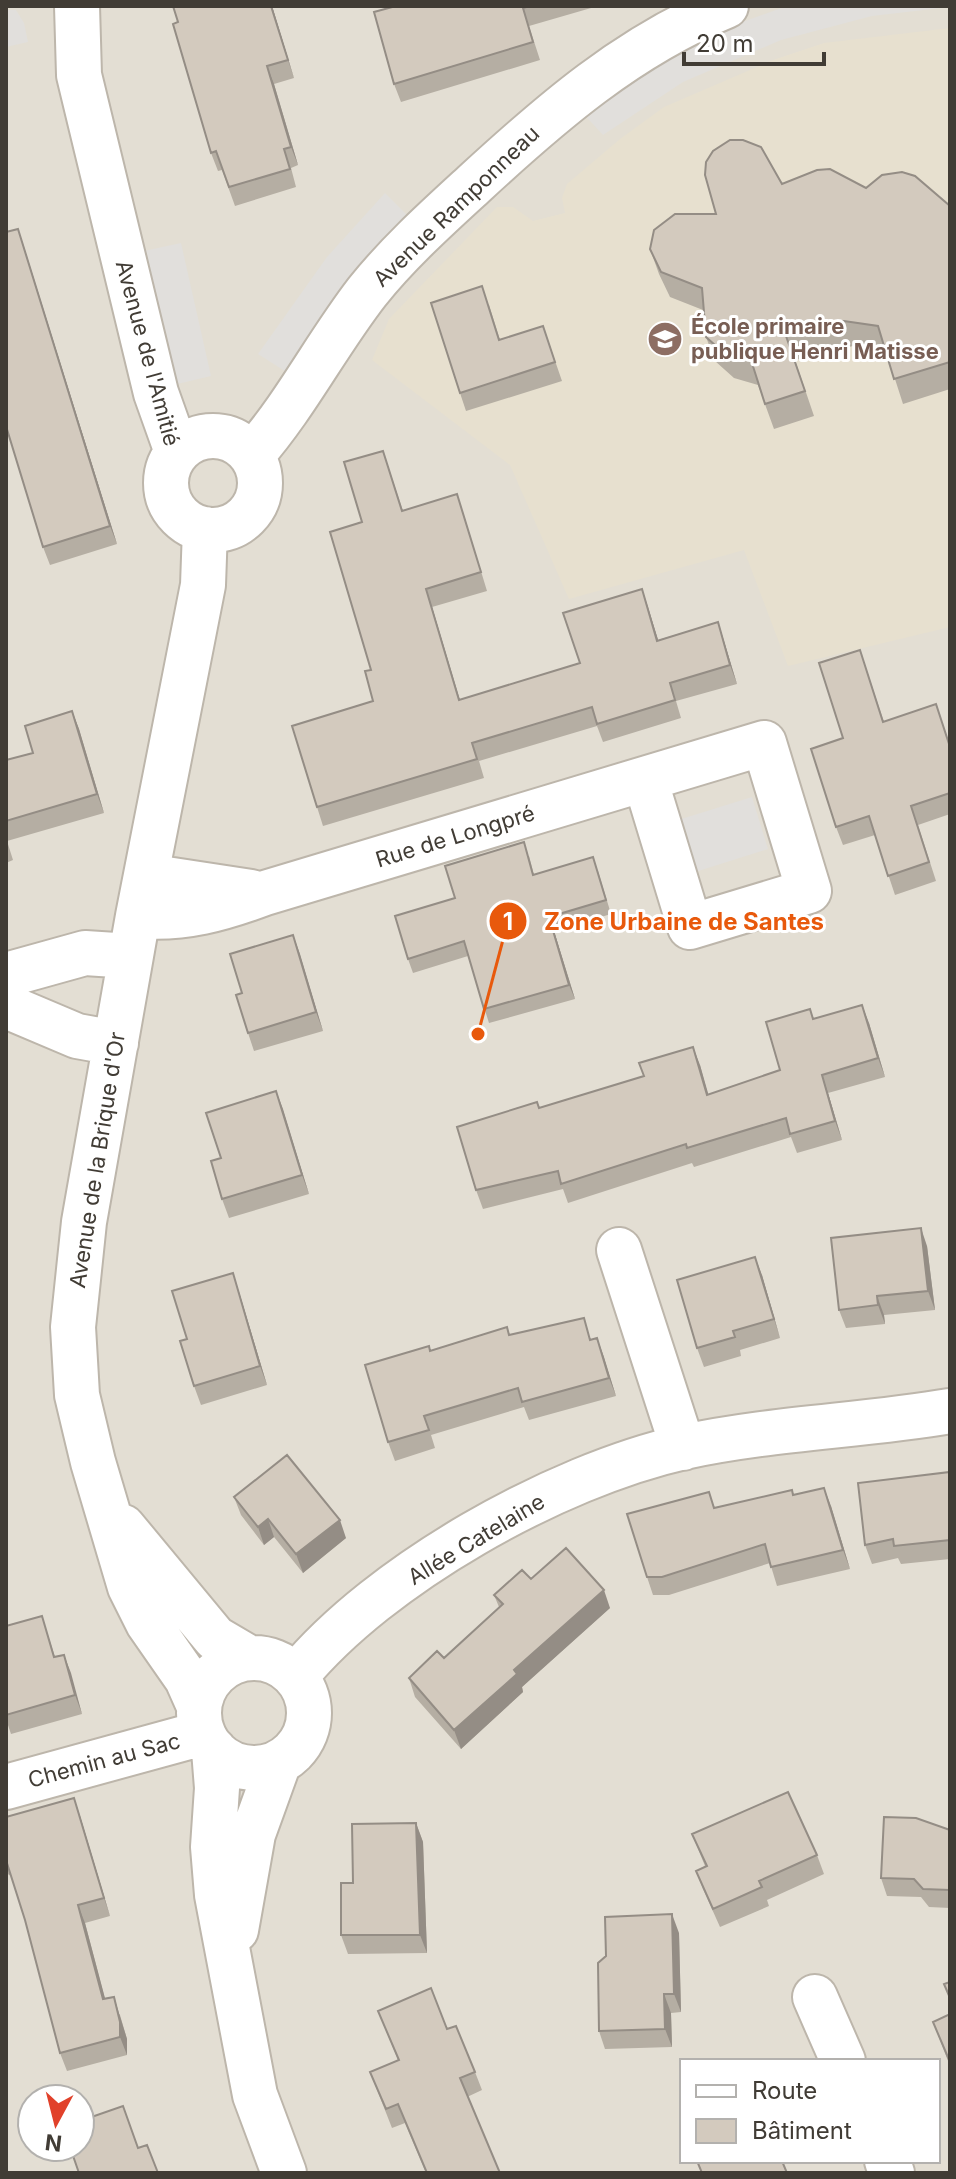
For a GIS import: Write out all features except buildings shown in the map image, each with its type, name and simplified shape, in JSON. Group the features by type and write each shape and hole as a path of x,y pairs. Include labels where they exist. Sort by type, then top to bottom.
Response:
{"street":[{"name":"Avenue de l'Amitié","path":"77,6 79,75 156,393 177,452 167,474 169,499 182,519 205,529"},
{"name":"Avenue Ramponneau","path":"252,455 286,416 333,338 369,289 464,194 565,102 607,71 665,34 726,6"},
{"path":"138,916 203,585 205,529 221,530 249,514 260,485 259,469 252,455 236,442 216,436 195,440 177,452"},
{"name":"Rue de Longpré","path":"6,975 85,953 138,916 236,892 265,893 764,743 809,891 690,927 645,779"},
{"name":"Avenue de la Brique d'Or","path":"138,916 80,1247 73,1327 77,1395 134,1597 187,1679 205,1730 214,1872 255,2095 284,2173"},
{"path":"6,1006 77,1036 116,1043"},
{"path":"619,1250 683,1448"},
{"name":"Allée Catelaine","path":"296,1676 312,1656 369,1607 480,1532 592,1476 683,1448 797,1428 950,1411"},
{"name":"Avenue de la Brique d'Or","path":"104,1498 141,1552 215,1638 249,1658"},
{"path":"249,1658 279,1664 296,1676 309,1703 309,1723 295,1750 279,1762 250,1768 230,1762 205,1730 205,1688 216,1673 232,1663 249,1658"},
{"name":"Chemin au Sac","path":"6,1787 205,1730"},
{"name":"Avenue de la Brique d'Or","path":"232,1968 238,1906 253,1834 279,1762"},
{"path":"815,1997 842,2059"}],"shaded area":[{"path":"6,6 950,6 950,2173 6,2173"},
{"path":"787,6 950,7 872,16 781,40 683,82 603,135 580,110 639,72 720,30"},
{"path":"6,10 16,10 24,23 28,42 6,47"},
{"name":"École primaire publique Henri Matisse","path":"950,28 950,627 788,666 744,550 569,599 510,465 372,360 389,319 497,207 513,207 533,221 565,213 562,198 567,184 664,107 773,60 824,43"},
{"path":"385,193 410,218 291,375 258,354 327,257"},
{"path":"181,243 211,376 173,385 144,251"},
{"path":"752,797 768,849 692,873 675,821"}],"place":[{"name":"École primaire publique Henri Matisse","path":"665,339"},
{"name":"Zone Urbaine de Santes","path":"478,1034"}]}
